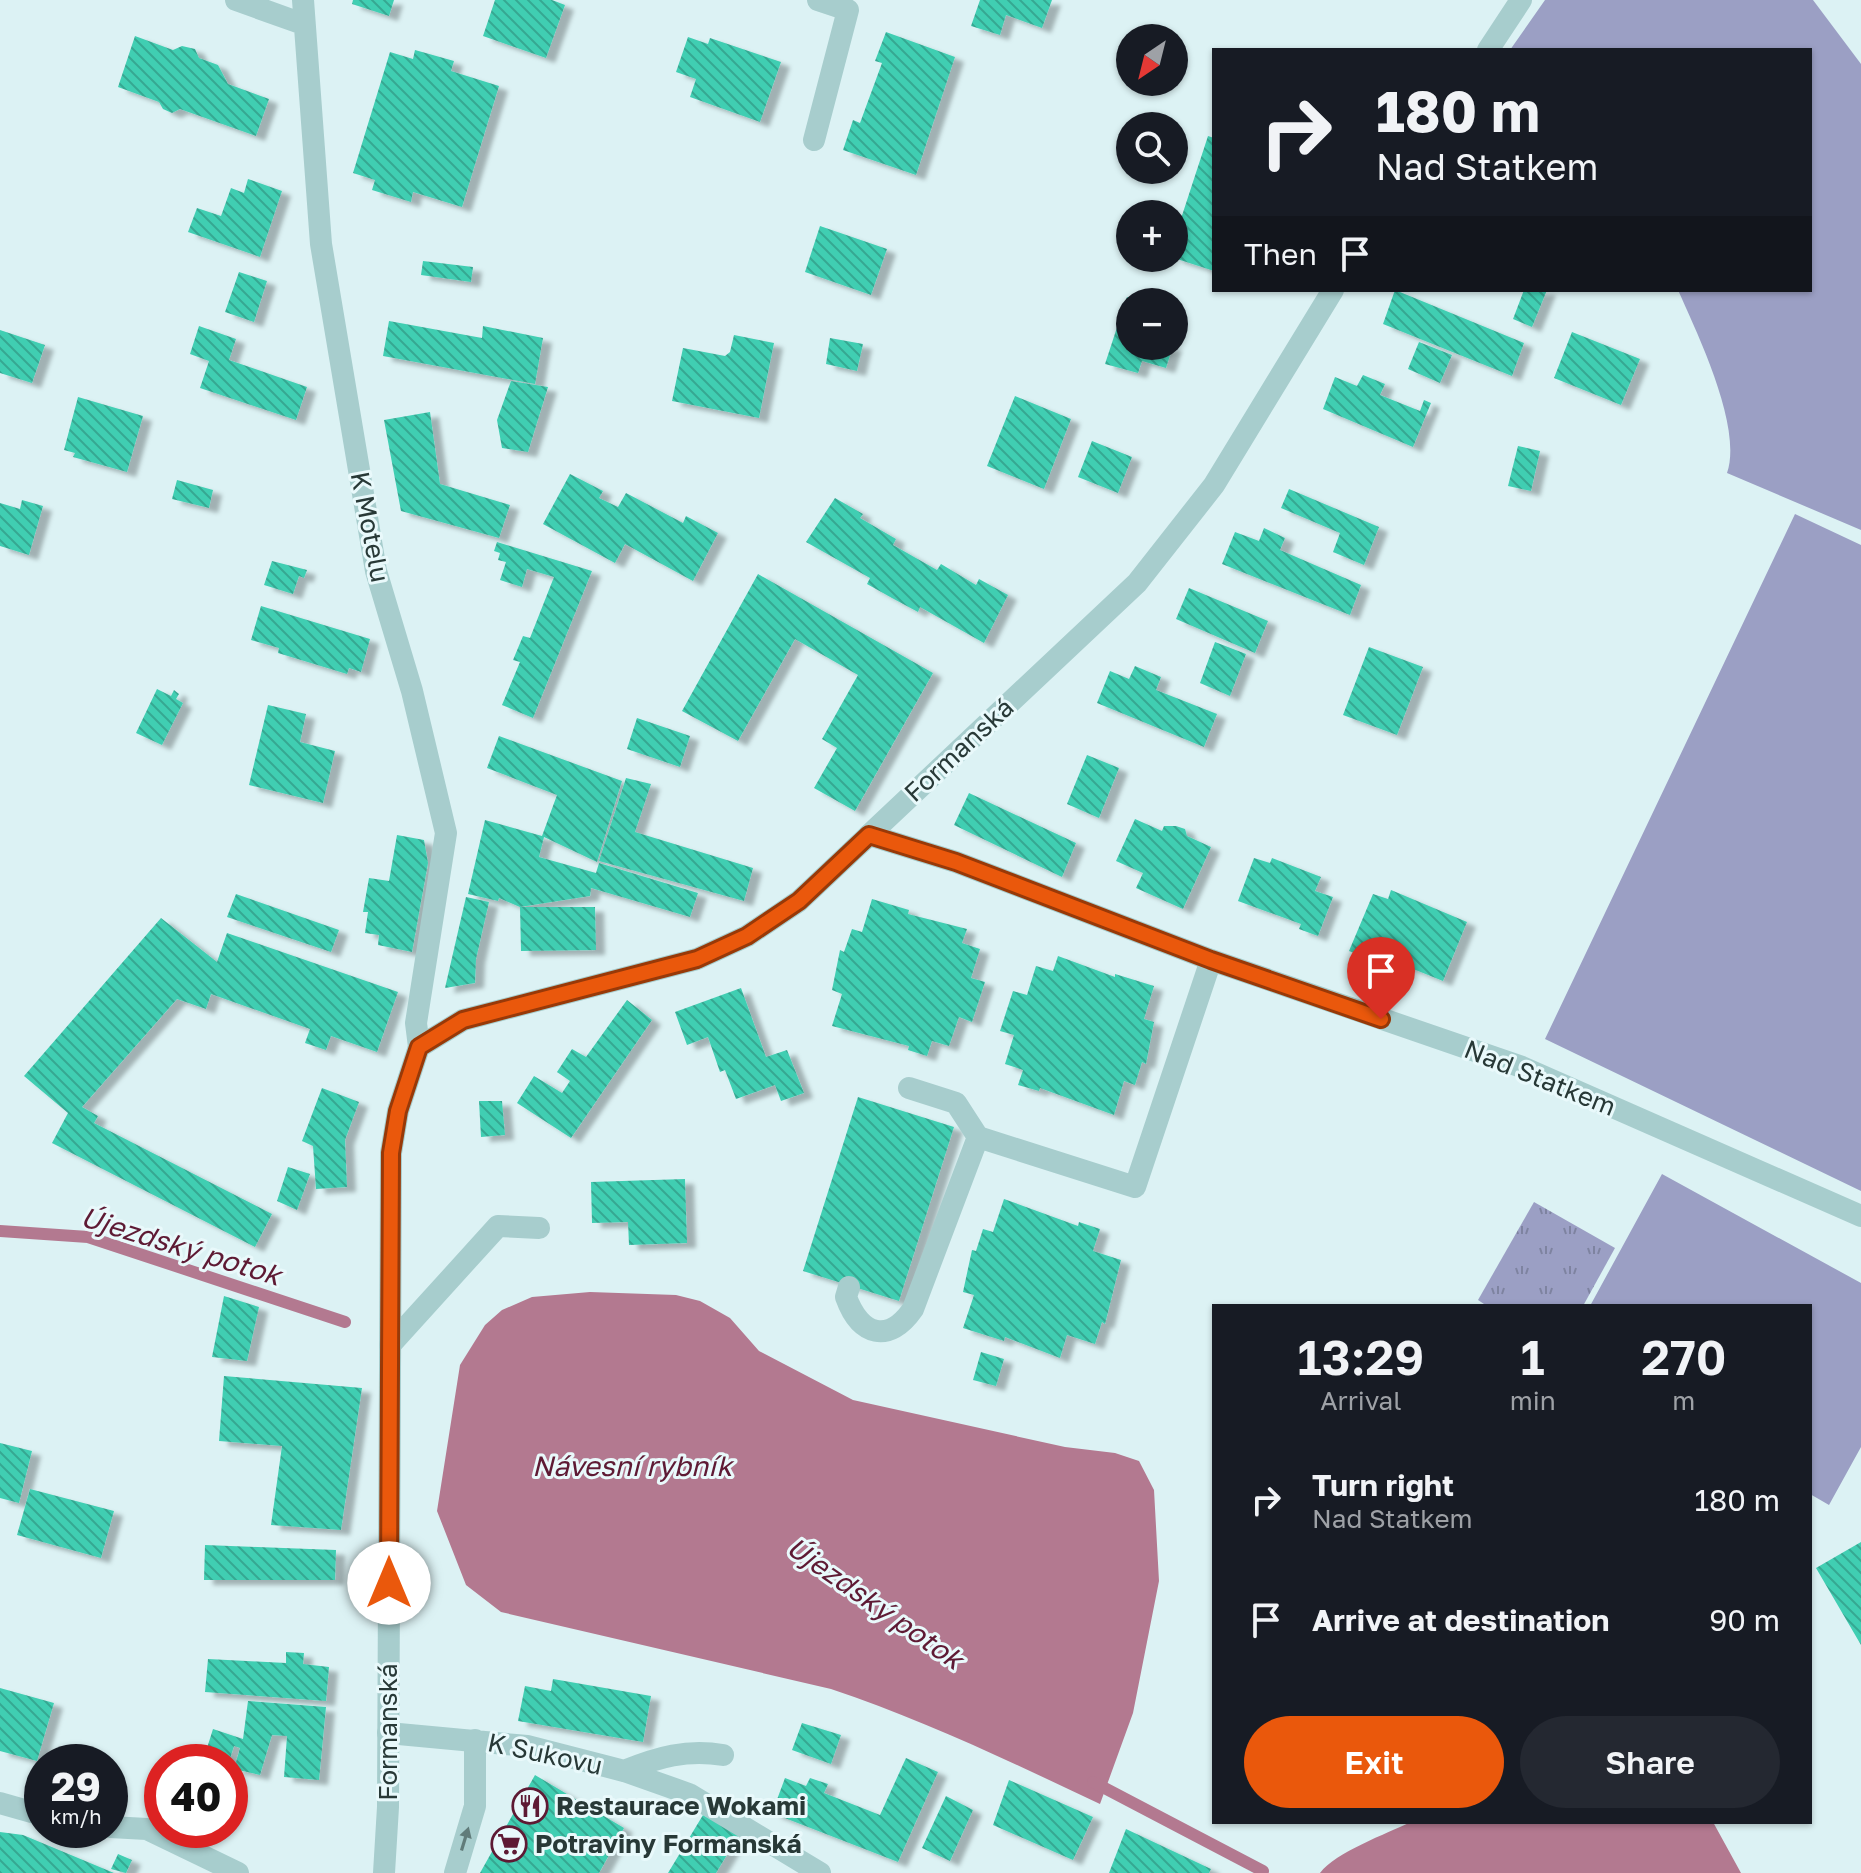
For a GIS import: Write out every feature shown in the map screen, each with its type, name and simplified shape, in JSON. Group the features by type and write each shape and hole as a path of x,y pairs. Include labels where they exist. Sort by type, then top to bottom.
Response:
{"street":[{"path":"236,0 303,24"},
{"name":"K Motelu","path":"303,0 321,244 376,571 412,691 446,833 416,1023 419,1047"},
{"path":"814,140 848,10 818,0"},
{"path":"1489,48 1521,0"},
{"name":"Formanská","path":"384,1873 388,1733 391,1153 398,1111 419,1047 463,1020 697,959 747,936 799,901 1137,583 1214,485 1332,292"},
{"name":"Nad Statkem","path":"869,835 956,862 1211,960 1522,1067 1861,1216"},
{"path":"909,1088 956,1103 978,1137 1135,1187 1211,960"},
{"path":"849,1287 846,1297 851,1312 861,1325 882,1333 901,1326 913,1309 978,1137"},
{"path":"390,1345 498,1226 539,1228"},
{"name":"K Sukovu","path":"388,1733 527,1746 624,1771 689,1794 820,1873"},
{"path":"455,1873 475,1806 475,1740"},
{"path":"624,1771 656,1758 696,1750 723,1755"},
{"path":"0,1803 24,1810"},
{"path":"128,1828 147,1829 238,1873"}],"green space":[{"path":"1545,0 1813,0 1861,64 1861,530 1727,473 1729,431 1724,406 1679,292 1812,292 1812,48 1511,48"},
{"path":"1795,514 1861,545 1861,1191 1545,1039"},
{"path":"1662,1174 1861,1283 1861,1447 1829,1505 1812,1495 1812,1304 1591,1304"},
{"path":"1534,1202 1615,1248 1584,1304 1484,1304 1478,1300"}],"water":[{"name":"Návesní rybník","path":"590,1292 676,1295 700,1301 730,1318 759,1351 853,1400 1065,1447 1115,1453 1139,1461 1154,1490 1159,1581 1133,1713 1100,1804 1000,1757 866,1701 831,1689 501,1612 466,1585 437,1511 460,1365 485,1325 502,1310 532,1297"},
{"path":"1406,1824 1714,1824 1741,1873 1320,1873 1337,1858"}],"building":[{"path":"353,0 394,0 389,16 352,4"},
{"path":"495,0 552,0 565,5 546,58 483,36"},
{"path":"980,0 1052,0 1042,28 1006,15 1000,35 971,26"},
{"path":"886,32 955,57 916,175 843,150 853,120 860,123 882,63 875,61"},
{"path":"135,36 173,50 182,46 195,49 199,58 218,65 228,84 269,99 256,136 180,109 172,113 163,109 159,102 118,87"},
{"path":"688,37 708,44 710,38 781,62 760,122 690,97 696,79 676,72"},
{"path":"415,50 454,61 451,71 499,86 462,207 413,192 411,202 372,190 375,180 353,173 390,52 413,59"},
{"path":"1208,136 1212,137 1212,270 1188,263 1187,200"},
{"path":"248,179 282,191 260,257 188,232 197,208 221,216 231,188 244,193"},
{"path":"820,226 887,249 871,295 805,272"},
{"path":"423,261 473,267 471,282 421,275"},
{"path":"239,272 267,281 254,322 225,312"},
{"path":"1394,292 1400,292 1524,343 1512,376 1383,324"},
{"path":"1523,292 1546,292 1532,327 1513,319"},
{"path":"389,321 482,338 483,326 543,338 535,384 383,356"},
{"path":"199,326 236,339 229,360 307,387 296,420 200,388 209,361 190,354"},
{"path":"0,330 45,345 32,383 0,373"},
{"path":"1116,330 1116,360 1169,360 1166,368 1142,361 1138,373 1105,364"},
{"path":"1572,332 1640,359 1621,405 1554,378"},
{"path":"734,335 774,343 759,418 672,401 683,348 725,356 730,352"},
{"path":"830,338 863,344 857,371 826,364"},
{"path":"1419,342 1452,355 1440,383 1408,369"},
{"path":"1363,375 1385,384 1380,395 1420,411 1424,400 1431,403 1413,447 1323,409 1335,377 1357,386"},
{"path":"511,381 548,387 528,452 502,448 497,420"},
{"path":"1015,396 1071,419 1044,489 987,466"},
{"path":"78,397 143,416 127,472 73,457 75,453 64,450"},
{"path":"430,412 440,484 510,505 499,538 401,511 384,420"},
{"path":"1092,441 1132,457 1118,493 1078,477"},
{"path":"1518,446 1540,451 1531,491 1508,486"},
{"path":"570,474 603,491 599,498 618,507 626,493 683,523 686,516 718,533 693,581 625,544 615,563 543,524"},
{"path":"177,480 213,490 209,508 172,499"},
{"path":"1289,489 1379,527 1364,565 1333,552 1340,533 1281,508"},
{"path":"835,498 863,514 860,518 896,539 893,545 937,570 941,564 976,585 979,579 1008,595 984,643 920,607 918,612 867,584 870,578 806,542"},
{"path":"22,500 43,506 29,555 0,546 0,503 20,509"},
{"path":"1264,528 1285,538 1280,550 1361,585 1350,615 1222,564 1235,532 1259,541"},
{"path":"497,542 592,571 533,718 502,705 520,662 513,660 523,636 530,638 554,577 527,569 522,587 500,580 506,562 498,560 500,553 494,551"},
{"path":"272,561 307,570 304,578 299,576 293,594 264,585"},
{"path":"758,574 933,673 855,811 814,788 837,748 822,739 858,675 795,639 738,741 682,711"},
{"path":"1189,588 1268,621 1255,653 1176,619"},
{"path":"261,606 370,639 361,672 349,668 347,674 278,653 279,648 251,640"},
{"path":"1215,642 1246,654 1230,696 1200,683"},
{"path":"1369,647 1423,667 1397,735 1343,715"},
{"path":"1135,666 1161,677 1156,690 1217,714 1204,747 1097,703 1110,671 1129,679"},
{"path":"157,689 171,696 174,690 179,694 176,699 183,703 162,745 136,733"},
{"path":"268,705 306,714 300,742 335,751 323,803 249,785"},
{"path":"637,718 690,736 680,767 627,749"},
{"path":"499,736 622,781 597,862 544,837 539,857 596,873 599,863 698,893 690,917 591,888 590,896 520,907 499,898 498,901 468,894 485,820 542,836 557,795 487,768"},
{"path":"1087,755 1119,768 1099,818 1067,804"},
{"path":"626,778 651,784 635,832 753,868 744,901 599,861"},
{"path":"969,793 1076,843 1062,877 954,825"},
{"path":"1135,819 1162,831 1164,826 1185,829 1187,836 1211,847 1183,909 1136,888 1143,873 1116,861"},
{"path":"397,835 424,840 428,863 412,952 378,945 379,935 365,933 368,912 363,912 369,878 389,881"},
{"path":"1254,858 1270,863 1272,858 1321,877 1315,891 1333,897 1318,936 1299,929 1301,924 1238,901"},
{"path":"1391,890 1467,922 1443,981 1386,958 1384,965 1349,951 1373,894 1388,899"},
{"path":"236,894 339,930 331,952 227,917"},
{"path":"466,897 489,902 476,959 475,983 445,988"},
{"path":"872,899 909,910 908,914 967,929 962,943 980,949 971,978 985,982 972,1022 959,1017 949,1046 932,1041 927,1056 908,1050 909,1046 832,1026 842,994 832,990 840,950 844,952 852,929 862,932"},
{"path":"520,907 595,907 596,950 521,951"},
{"path":"161,918 217,962 227,933 398,992 377,1052 331,1036 326,1050 305,1043 310,1029 211,994 206,1009 177,999 82,1107 98,1116 94,1123 272,1214 255,1247 52,1143 68,1113 24,1076"},
{"path":"1058,956 1115,977 1115,974 1154,986 1144,1019 1154,1022 1146,1064 1142,1062 1135,1085 1124,1081 1114,1115 1040,1088 1039,1091 1018,1085 1023,1070 1005,1064 1014,1035 1000,1031 1013,991 1027,995 1036,966 1053,971"},
{"path":"741,988 766,1057 787,1050 804,1093 781,1101 775,1085 736,1099 725,1070 720,1072 708,1037 687,1045 675,1012"},
{"path":"627,1000 652,1020 571,1138 517,1103 534,1076 562,1093 570,1081 557,1072 572,1049 586,1057"},
{"path":"322,1088 359,1102 345,1140 347,1187 316,1189 313,1146 302,1141"},
{"path":"858,1097 954,1127 899,1301 803,1271"},
{"path":"479,1101 502,1101 505,1135 481,1137"},
{"path":"288,1167 310,1174 297,1210 277,1201"},
{"path":"685,1179 687,1243 629,1245 628,1222 592,1223 591,1182"},
{"path":"1004,1199 1078,1226 1079,1222 1100,1229 1093,1251 1121,1260 1105,1324 1102,1322 1095,1344 1067,1335 1060,1358 1005,1337 1004,1341 963,1328 974,1295 963,1292 972,1250 976,1251 983,1229 993,1232"},
{"path":"224,1296 259,1307 247,1361 212,1357"},
{"path":"981,1352 1004,1359 996,1386 973,1380"},
{"path":"224,1376 362,1388 341,1530 271,1525 282,1446 219,1441"},
{"path":"0,1443 32,1451 19,1503 0,1498"},
{"path":"30,1489 114,1511 101,1558 17,1535"},
{"path":"1861,1542 1861,1645 1816,1568"},
{"path":"205,1545 336,1550 335,1580 204,1580"},
{"path":"286,1652 304,1653 303,1664 329,1667 326,1701 205,1692 208,1659 286,1663"},
{"path":"553,1679 651,1696 643,1742 518,1721 525,1686 551,1691"},
{"path":"0,1688 54,1703 42,1744 24,1744 24,1757 0,1751"},
{"path":"248,1701 326,1707 319,1780 284,1777 287,1736 272,1735 260,1775 248,1772 248,1744 208,1744 213,1729 243,1739"},
{"path":"802,1723 841,1735 831,1764 792,1750"},
{"path":"906,1758 938,1772 898,1862 772,1813 785,1778 806,1786 810,1778 828,1784 824,1793 880,1815"},
{"path":"535,1775 624,1828 599,1873 480,1873"},
{"path":"1009,1780 1093,1817 1073,1860 993,1825"},
{"path":"946,1796 973,1810 950,1861 922,1848"},
{"path":"703,1815 739,1835 716,1873 668,1873"},
{"path":"1126,1829 1211,1869 1209,1873 1109,1873"},
{"path":"0,1832 24,1835 24,1848 54,1848 114,1873 0,1873"},
{"path":"118,1854 132,1860 126,1873 111,1869"}],"waterway":[{"name":"Újezdský potok","path":"0,1231 88,1237 345,1322"},
{"name":"Újezdský potok","path":"1093,1782 1263,1871"}],"place":[{"name":"Restaurace Wokami","path":"530,1806"},
{"name":"Potraviny Formanská","path":"509,1844"}],"route":[{"path":"389,1583 391,1153 398,1111 419,1047 463,1020 697,959 747,936 799,901 869,835 956,862 1211,960 1381,1019"}]}
